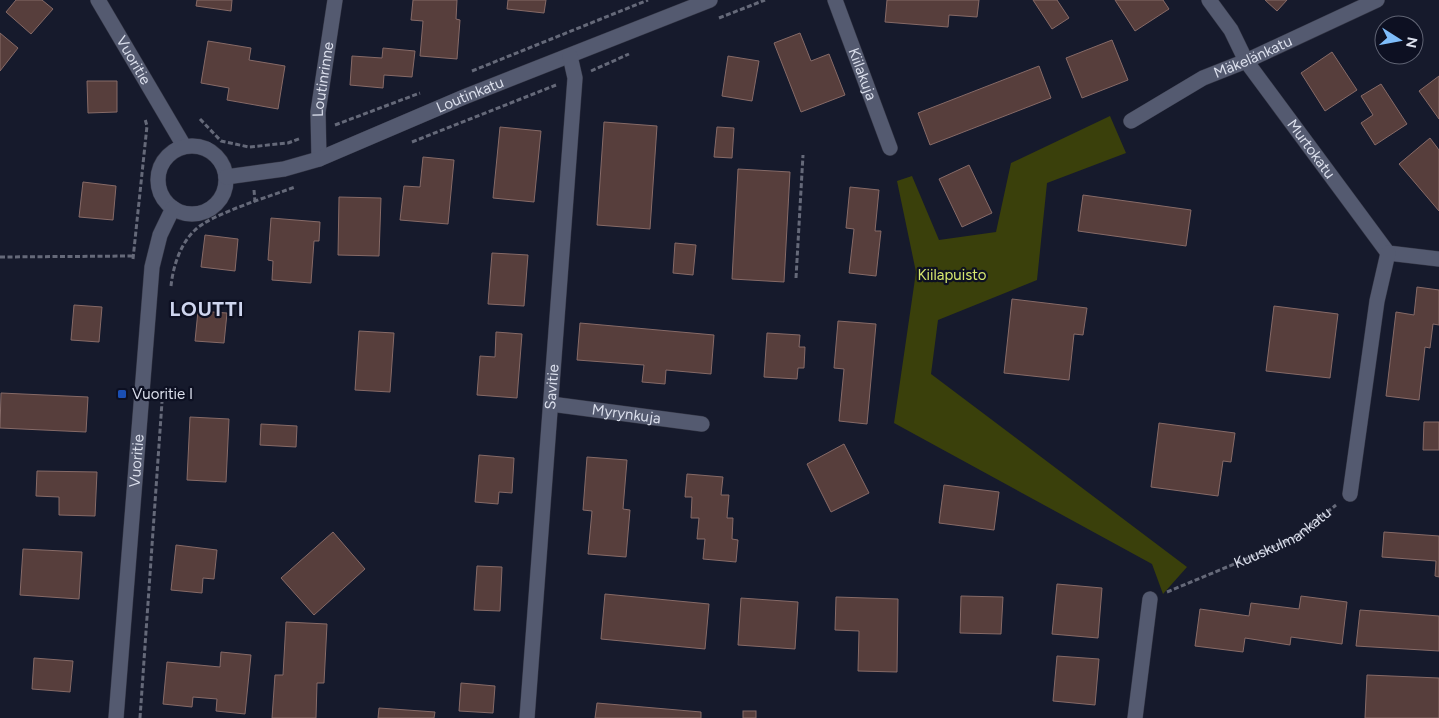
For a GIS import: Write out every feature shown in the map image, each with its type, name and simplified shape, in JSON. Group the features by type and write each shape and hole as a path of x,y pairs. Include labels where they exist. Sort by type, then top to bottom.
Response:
{"street":[{"name":"Vuoritie","path":"98,0 184,146"},
{"name":"Loutinrinne","path":"319,160 318,112 335,0"},
{"name":"Loutinkatu","path":"226,177 284,169 319,160 464,97 710,0"},
{"name":"Kiilakuja","path":"835,0 890,148"},
{"name":"Murtokatu","path":"1209,0 1231,30 1246,61 1388,253"},
{"name":"Mäkelänkatu","path":"1132,122 1203,78 1246,61 1377,0"},
{"name":"Savitie","path":"528,718 575,78 570,56"},
{"path":"184,146 200,146 209,150 221,162 226,177 225,188 221,198 209,208 194,214 174,208 162,195 159,185 160,172 165,160 175,150 184,146"},
{"name":"Vuoritie","path":"116,718 152,267 160,235 174,208"},
{"path":"1350,494 1377,301 1388,253 1439,259"},
{"name":"Myrynkuja","path":"551,404 702,424"},
{"path":"1135,718 1150,599"}],"path":[{"path":"468,73 648,0"},
{"path":"712,21 765,0"},
{"path":"408,144 575,78 632,53"},
{"path":"200,119 221,142 250,147 288,143 424,92"},
{"path":"0,257 133,256 147,126 144,118"},
{"path":"796,278 803,155"},
{"path":"171,291 173,272 185,242 196,229 216,217 298,186"},
{"path":"140,718 162,398"},
{"name":"Kuuskulmankatu","path":"1150,599 1251,558 1296,537 1350,494"}],"green space":[{"name":"Kiilapuisto","path":"1110,116 1126,153 1047,183 1037,280 938,320 931,374 1187,567 1163,594 1152,564 894,423 916,272 897,181 912,176 939,240 996,232 1011,163"}],"building":[{"path":"16,0 42,0 53,9 31,34 6,12"},
{"path":"197,0 232,0 231,11 196,6"},
{"path":"413,0 457,0 456,19 460,20 457,59 420,56 423,21 411,20"},
{"path":"508,0 546,0 544,13 507,9"},
{"path":"887,0 979,0 977,17 949,15 948,27 885,22"},
{"path":"1033,0 1057,0 1069,18 1052,29"},
{"path":"1115,0 1163,0 1169,9 1135,31"},
{"path":"1265,0 1287,0 1277,11"},
{"path":"0,33 18,48 0,71"},
{"path":"800,33 811,61 829,54 845,95 801,112 774,43"},
{"path":"1112,40 1128,80 1082,98 1066,58"},
{"path":"208,41 251,48 249,60 285,66 278,109 227,100 229,88 201,83"},
{"path":"383,48 415,51 412,77 384,75 383,88 350,85 352,56 382,58"},
{"path":"1332,52 1357,90 1325,111 1301,73"},
{"path":"728,56 759,61 752,101 722,96"},
{"path":"1039,66 1051,98 930,145 918,113"},
{"path":"1439,76 1439,119 1419,91"},
{"path":"87,81 117,81 117,112 88,113"},
{"path":"1381,84 1407,124 1375,145 1361,123 1373,115 1361,96"},
{"path":"604,122 657,126 650,229 597,225"},
{"path":"500,127 541,131 534,202 493,198"},
{"path":"717,127 734,128 732,158 714,157"},
{"path":"1430,138 1439,150 1439,211 1399,164"},
{"path":"423,157 454,160 448,224 400,220 404,186 420,187"},
{"path":"969,165 992,213 962,227 939,179"},
{"path":"738,169 790,172 784,282 732,279"},
{"path":"83,182 116,186 113,220 79,217"},
{"path":"850,187 879,190 875,231 881,231 876,276 849,273 854,229 846,228"},
{"path":"1083,195 1191,210 1186,246 1078,231"},
{"path":"339,197 381,198 379,256 338,255"},
{"path":"271,218 320,222 319,241 314,241 311,283 272,280 273,261 268,260"},
{"path":"205,235 238,239 235,271 201,267"},
{"path":"675,243 696,245 693,275 673,273"},
{"path":"492,253 528,255 524,306 488,304"},
{"path":"1417,287 1439,290 1439,325 1433,324 1430,348 1425,347 1419,400 1386,396 1396,312 1414,315"},
{"path":"1012,299 1087,308 1083,335 1074,334 1069,380 1004,373"},
{"path":"74,305 102,307 99,342 71,340"},
{"path":"1274,306 1338,314 1330,378 1266,371"},
{"path":"198,311 227,313 224,343 195,341"},
{"path":"838,321 876,324 867,424 839,421 844,369 834,368"},
{"path":"580,323 714,335 711,374 666,370 665,384 642,382 644,365 577,360"},
{"path":"359,331 394,333 390,392 355,390"},
{"path":"496,332 522,334 517,398 477,395 480,356 495,357"},
{"path":"767,333 800,335 799,347 805,347 804,368 798,368 797,379 764,377"},
{"path":"1,393 88,397 86,432 0,428"},
{"path":"190,417 229,419 226,482 187,480"},
{"path":"1424,422 1439,422 1439,450 1423,450"},
{"path":"1159,423 1235,433 1231,462 1223,461 1218,496 1151,487"},
{"path":"261,424 297,426 296,447 260,445"},
{"path":"844,444 869,493 831,512 807,464"},
{"path":"479,455 514,458 512,493 499,492 498,504 475,502"},
{"path":"587,457 627,460 623,509 630,510 626,557 588,554 592,511 583,510"},
{"path":"37,471 97,472 95,516 59,515 59,497 36,496"},
{"path":"687,474 723,477 721,495 729,495 727,518 733,518 732,539 738,540 736,562 703,559 705,539 697,539 699,518 691,518 692,497 685,497"},
{"path":"944,485 999,492 994,530 939,523"},
{"path":"333,532 365,569 314,615 281,578"},
{"path":"1384,532 1439,536 1439,577 1435,576 1436,561 1382,557"},
{"path":"176,545 217,550 214,579 203,578 202,593 171,590"},
{"path":"23,549 82,552 79,599 20,595"},
{"path":"477,566 502,567 500,611 474,610"},
{"path":"1057,584 1102,588 1098,638 1052,634"},
{"path":"605,594 709,604 705,649 601,639"},
{"path":"961,596 1003,597 1001,634 960,633"},
{"path":"1301,596 1347,602 1342,644 1291,637 1290,645 1245,638 1243,652 1195,646 1200,609 1249,616 1251,603 1299,609"},
{"path":"836,597 898,599 897,672 858,671 859,631 835,630"},
{"path":"741,598 798,602 795,649 738,645"},
{"path":"1360,610 1439,616 1439,651 1356,646"},
{"path":"286,622 327,624 324,683 317,683 316,718 272,718 275,675 283,675"},
{"path":"221,652 251,655 245,714 216,711 217,699 193,697 192,707 163,704 167,662 220,667"},
{"path":"1057,656 1099,659 1095,705 1053,701"},
{"path":"34,658 73,661 70,692 32,689"},
{"path":"1367,675 1439,678 1439,718 1365,718"},
{"path":"461,683 495,686 493,713 459,711"},
{"path":"597,703 701,712 701,718 595,718"},
{"path":"379,708 435,712 434,718 378,718"},
{"path":"743,711 756,711 756,718 743,718"}],"place":[{"name":"Vuoritie I","path":"122,394"}],"district":[{"name":"LOUTTI","path":"207,309"}]}
